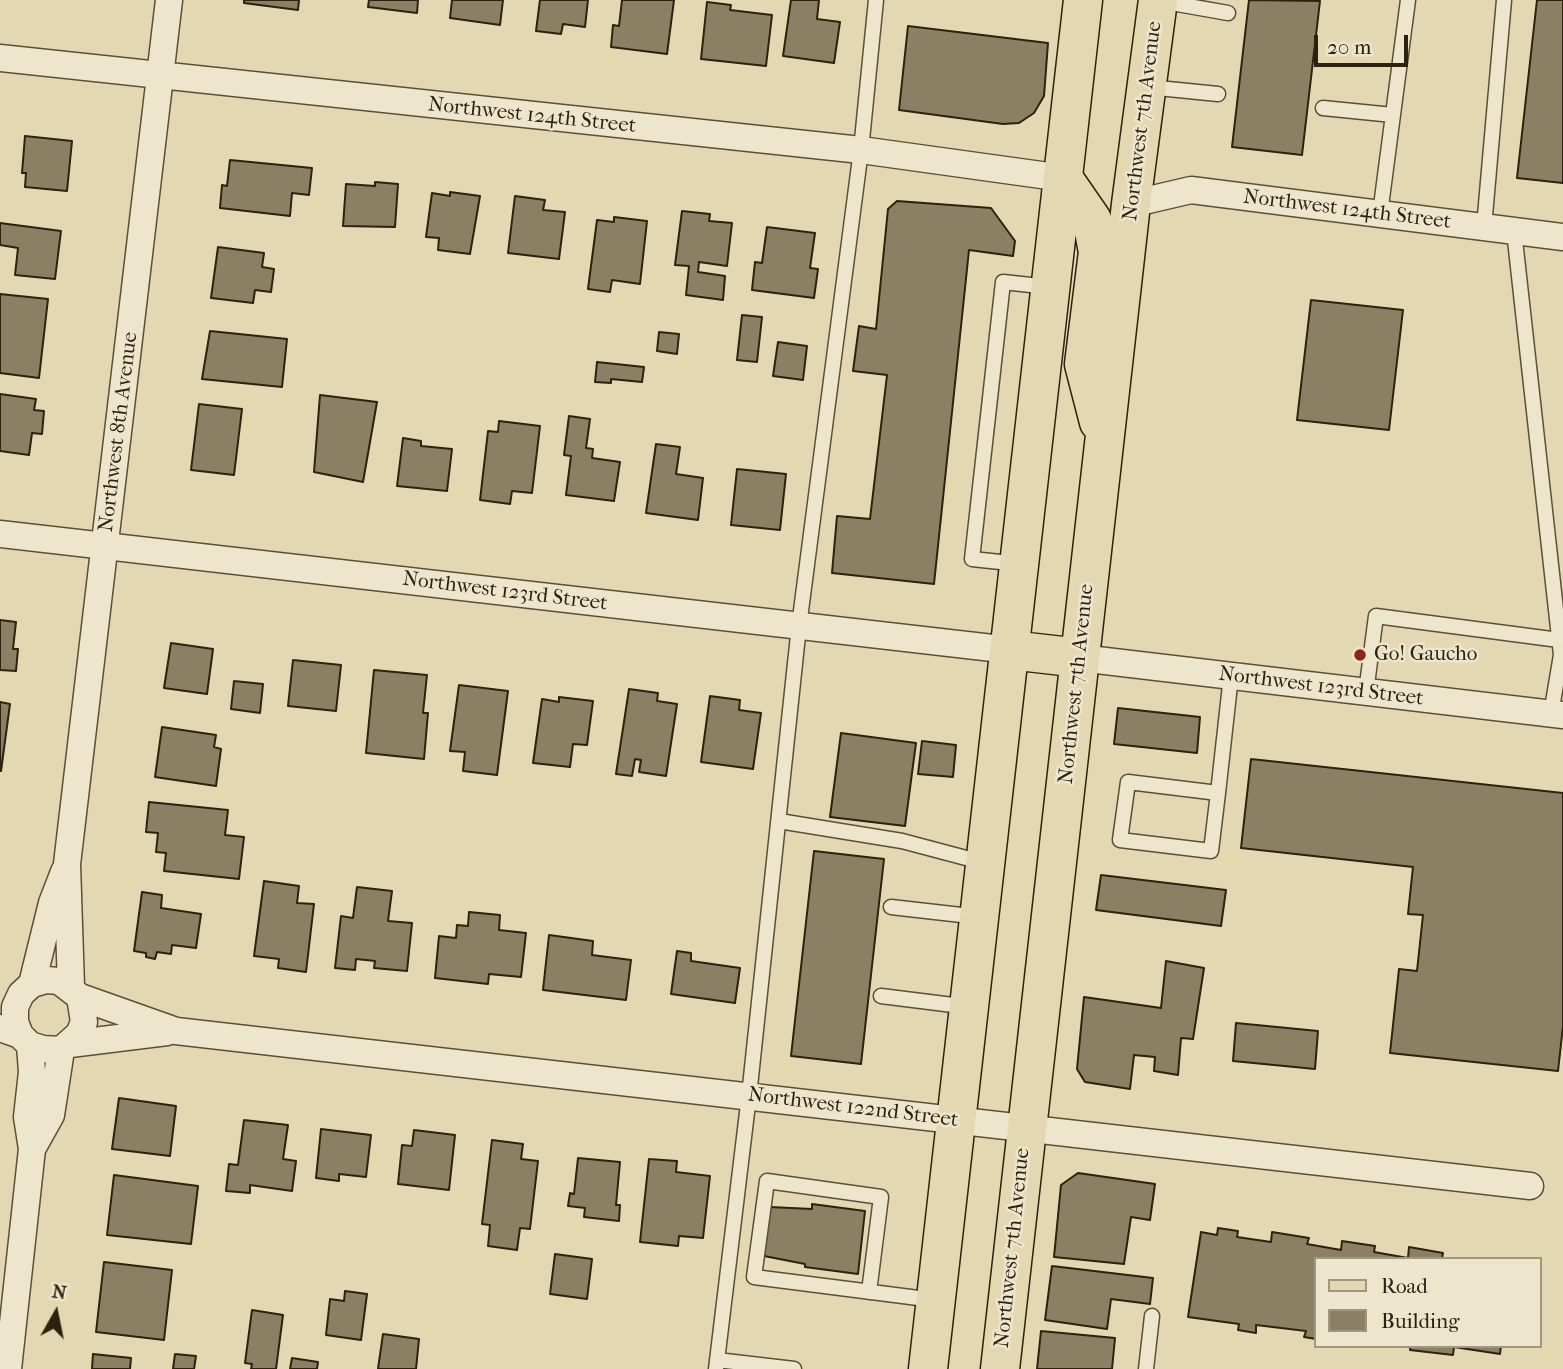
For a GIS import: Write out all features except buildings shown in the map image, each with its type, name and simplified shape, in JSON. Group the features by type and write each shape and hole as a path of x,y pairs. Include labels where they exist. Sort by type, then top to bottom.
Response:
{"main road":[{"path":"928,1369 1083,0"},
{"name":"Northwest 7th Avenue","path":"1000,1369 1131,204 1158,1"},
{"path":"1063,178 1092,220 1098,252 1084,364 1104,444"},
{"path":"1010,650 1080,658"}],"street":[{"name":"Northwest 8th Avenue","path":"76,992 67,864 169,0"},
{"name":"Northwest 124th Street","path":"0,58 861,150 1063,178"},
{"name":"Northwest 124th Street","path":"1131,204 1191,190 1563,237"},
{"name":"Northwest 123rd Street","path":"0,534 1010,650"},
{"name":"Northwest 123rd Street","path":"1080,658 1557,714"},
{"name":"Northwest 8th Avenue","path":"18,991 67,864"},
{"path":"8,1369 32,1149 27,1118 32,1072 17,1036 15,1007 18,991 46,980 59,981 76,992 84,1022 79,1034 65,1047 51,1115 32,1149"},
{"name":"Northwest 122nd Street","path":"76,992 176,1031"},
{"name":"Northwest 122nd Street","path":"65,1047 104,1037 176,1031 1530,1186"},
{"path":"17,1036 43,1049 65,1047"}],"lane":[{"path":"794,1369 717,1364 749,1096 799,626 861,150 876,0"},
{"path":"1076,0 1083,0"},
{"path":"1380,214 1408,0"},
{"path":"1484,228 1504,0"},
{"path":"1158,1 1228,13"},
{"path":"1147,86 1219,94"},
{"path":"1323,108 1393,115"},
{"path":"1514,231 1561,655 1557,714"},
{"path":"1366,692 1376,616 1559,639"},
{"path":"1218,793 1128,782 1120,840 1211,851 1218,793 1231,676"},
{"path":"779,821 902,841 986,863"},
{"path":"891,907 980,917"},
{"path":"881,996 970,1008"},
{"path":"869,1292 881,1197 767,1181 754,1278 869,1292 936,1300"},
{"path":"1146,1369 1152,1316"}],"place":[{"name":"Go! Gaucho","path":"1360,655"}]}
